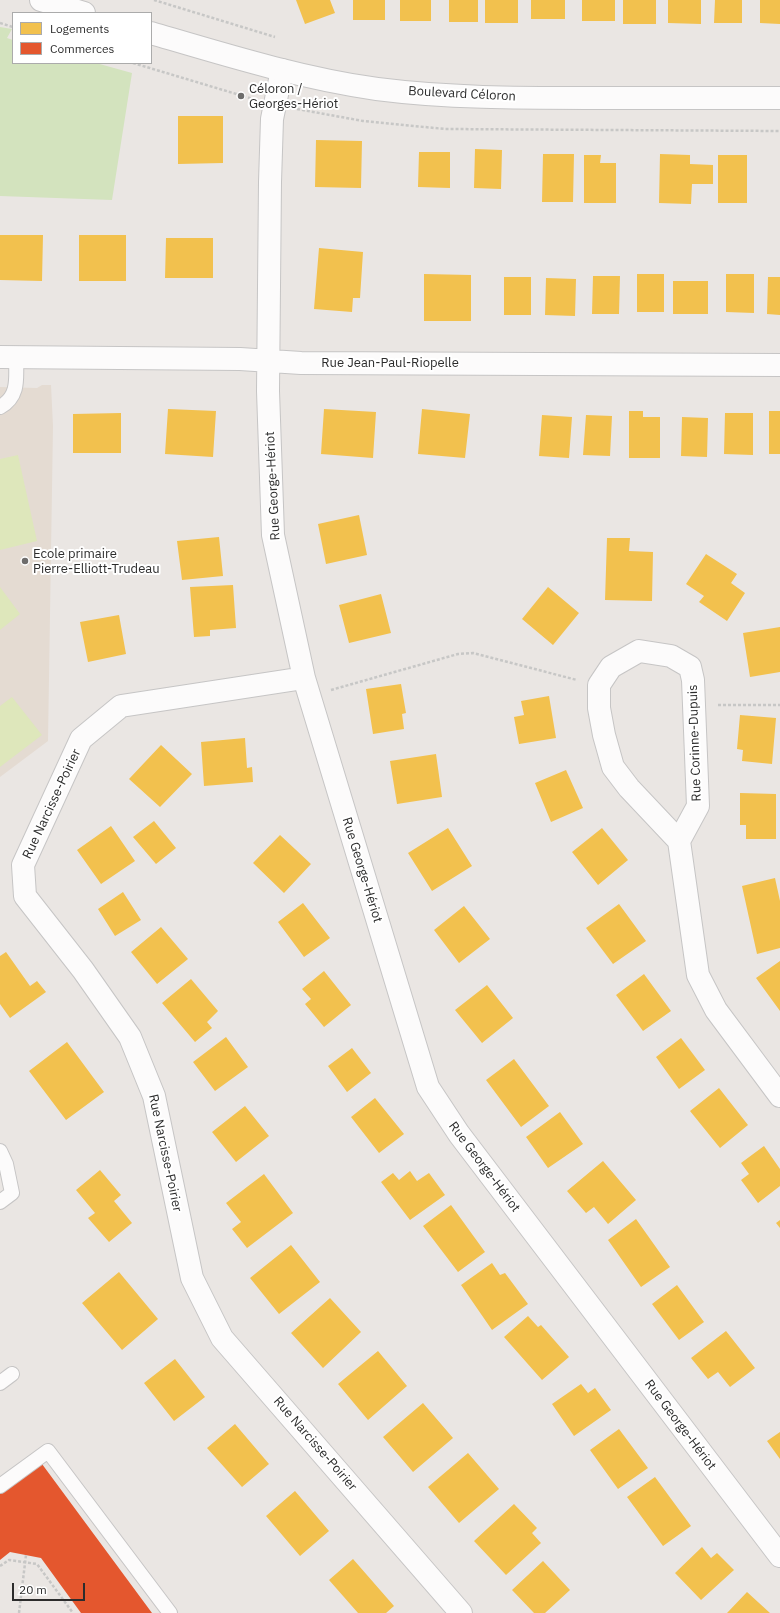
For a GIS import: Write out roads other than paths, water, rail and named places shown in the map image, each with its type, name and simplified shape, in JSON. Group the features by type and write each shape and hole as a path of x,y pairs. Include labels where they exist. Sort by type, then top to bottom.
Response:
{"street":[{"path":"41,0 81,12"},
{"name":"Boulevard Céloron","path":"152,33 282,70 349,84 445,95 548,98 780,98"},
{"name":"Rue George-Hériot","path":"282,70 272,118 268,360 273,535 304,678 428,1087 458,1134 780,1555"},
{"name":"Rue Jean-Paul-Riopelle","path":"8,357 268,360 302,363 780,365"},
{"name":"Rue Corinne-Dupuis","path":"639,651 671,656 690,667 693,680 698,806 679,841 629,788 613,767 604,735 599,708 599,685 611,667 639,651"},
{"name":"Rue Narcisse-Poirier","path":"304,678 121,706 81,739 24,865 25,896 83,970 130,1037 154,1096 192,1278 222,1338 461,1613"},
{"path":"679,841 698,975 716,1010 780,1096"}],"lane":[{"path":"0,407 8,402 14,392 8,357"},
{"path":"0,1151 6,1164 12,1193 0,1202"},
{"path":"0,1383 12,1374"},
{"path":"0,1486 48,1451 170,1613"}],"place":[{"name":"Céloron / Georges-Hériot","path":"241,96"},
{"name":"Ecole primaire Pierre-Elliott-Trudeau","path":"25,561"}]}
